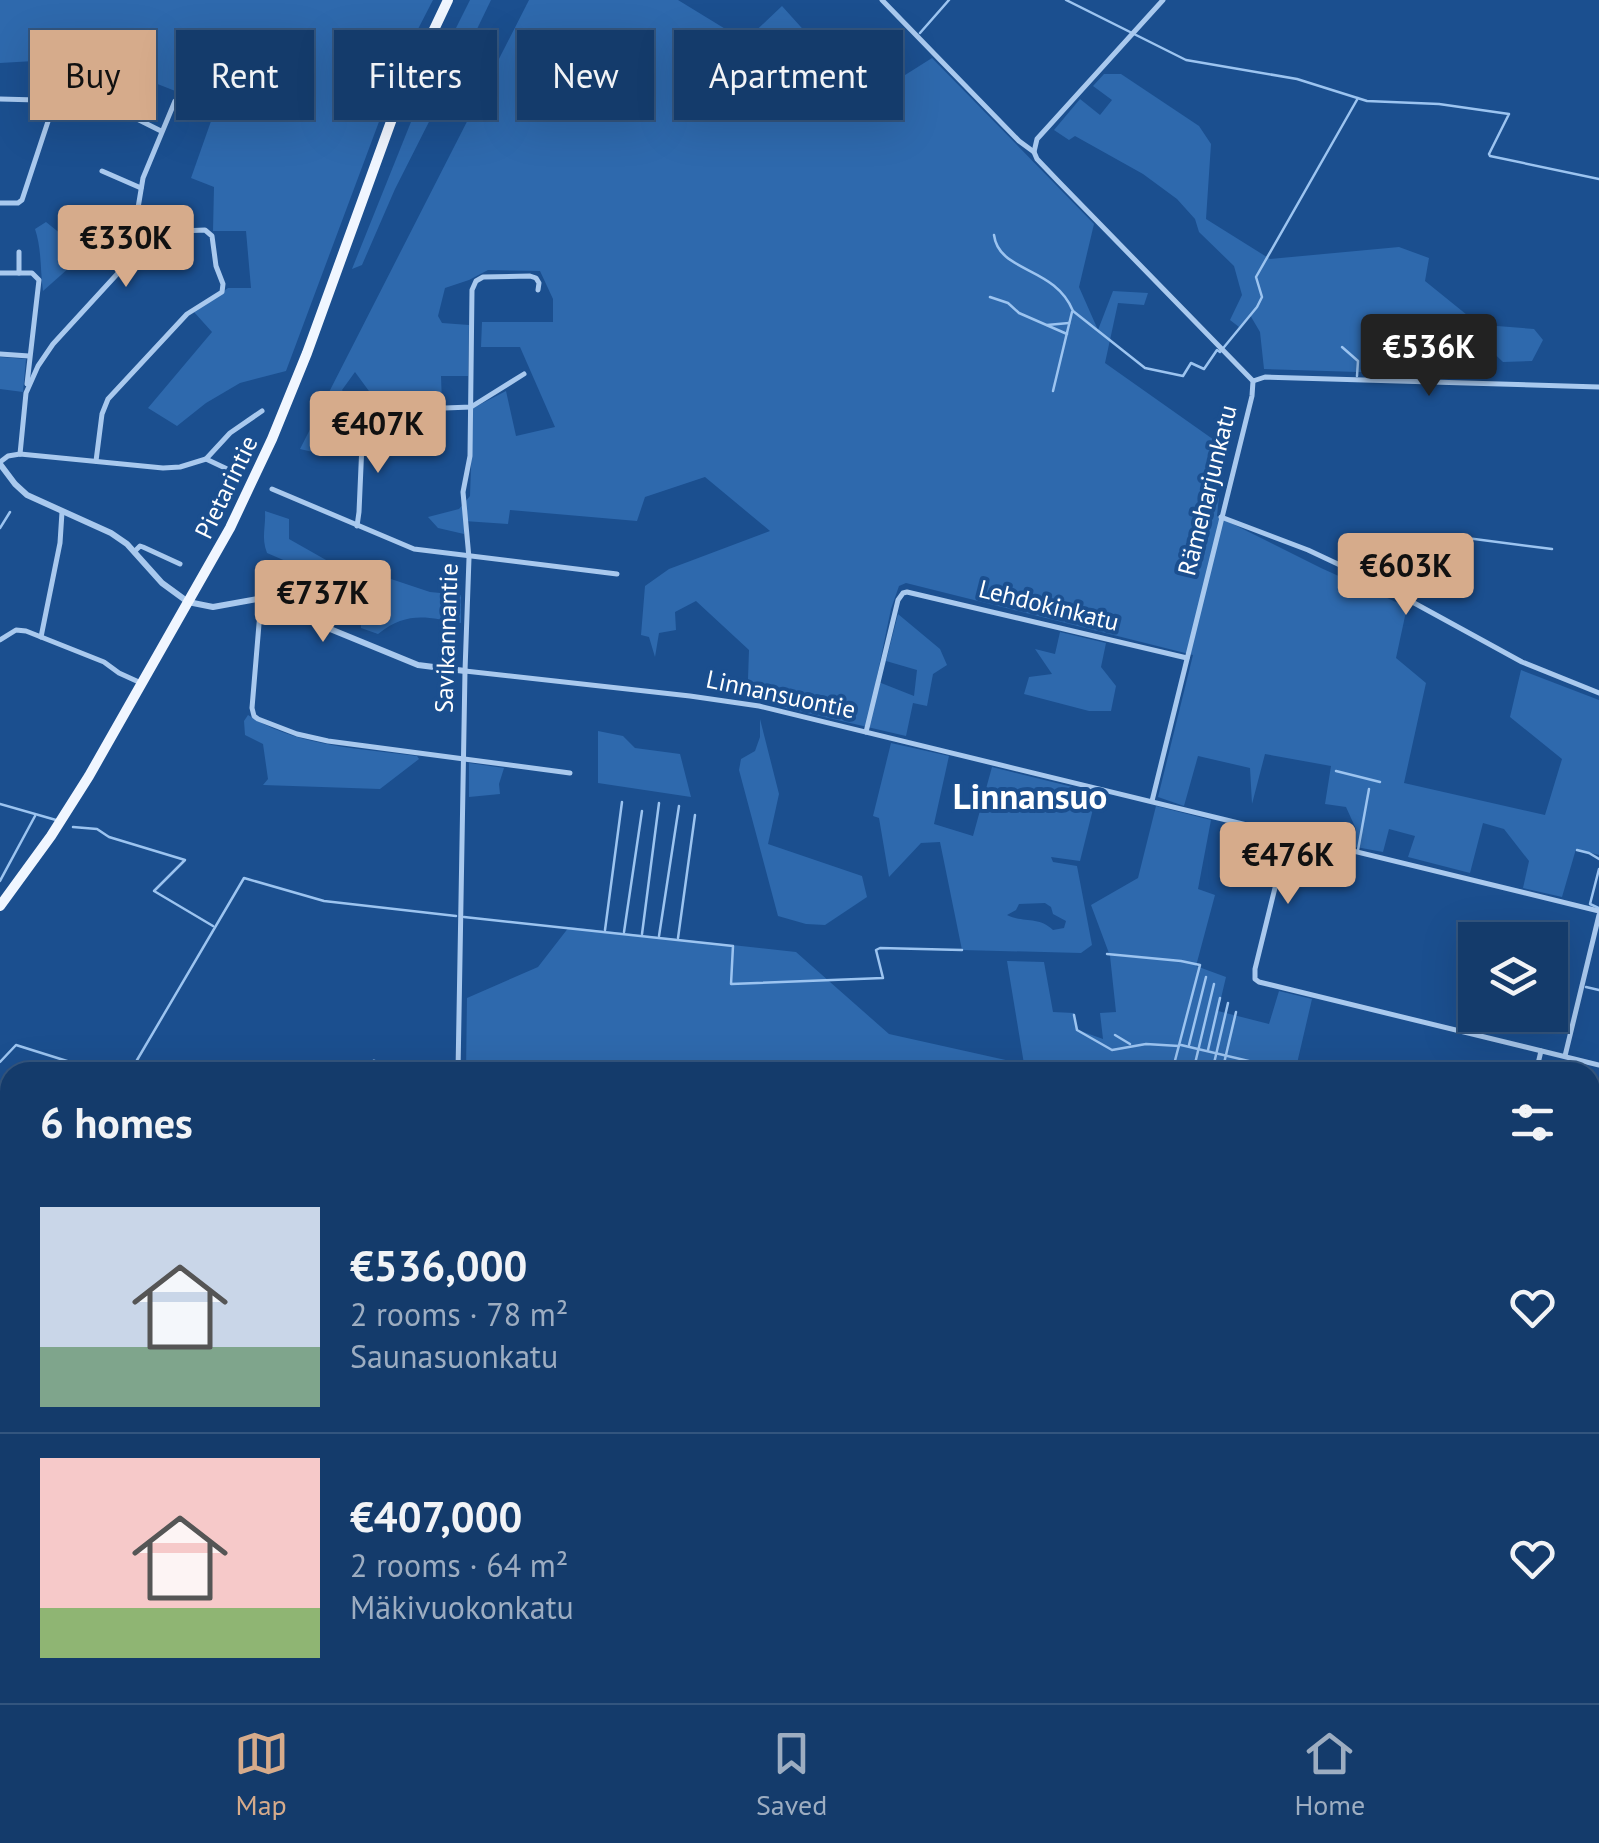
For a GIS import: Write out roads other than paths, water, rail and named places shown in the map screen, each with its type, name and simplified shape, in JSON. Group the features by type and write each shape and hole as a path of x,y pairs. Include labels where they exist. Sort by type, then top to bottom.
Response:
{"main road":[{"name":"Pietarintie","path":"0,906 65,815 230,528 318,326 394,116 448,0"}],"street":[{"name":"Rämeharjunkatu","path":"882,0 1252,380 1252,396 1152,801"},
{"path":"1034,152 1038,139 1162,0"},
{"path":"0,99 30,100"},
{"path":"26,394 44,355 130,256 140,188 175,101"},
{"path":"0,203 22,200 48,120"},
{"path":"140,120 161,130"},
{"path":"102,171 140,188"},
{"path":"80,232 206,230 212,236 224,288 187,314 108,400 102,414 96,462"},
{"path":"18,273 19,252"},
{"path":"0,273 32,273 38,277 20,454"},
{"name":"Savikannantie","path":"458,1062 469,558 462,492 469,467 473,284 483,277 530,276 536,278 538,290"},
{"path":"0,354 29,356"},
{"path":"356,526 366,411 471,407 524,374"},
{"path":"1252,380 1264,377 1599,386"},
{"path":"262,411 230,433 206,459 180,467 20,454 8,456 0,463 27,495 110,533 135,551 162,584 188,602 213,607 261,600 254,716 286,731 317,739 570,773"},
{"path":"206,459 242,476"},
{"path":"272,489 414,550 617,574"},
{"path":"41,637 60,544 62,512"},
{"path":"1222,517 1308,550 1374,581 1522,662 1599,693"},
{"path":"135,551 143,546 180,564"},
{"name":"Lehdokinkatu","path":"866,732 898,600 903,593 1186,658"},
{"name":"Linnansuontie","path":"261,600 418,665 759,706 1599,913"},
{"path":"0,640 20,630 104,662 141,682"},
{"path":"1288,835 1255,979 1585,1062"},
{"path":"1565,1056 1599,913"},
{"path":"1539,1062 1542,1051"}],"waterway":[{"path":"920,33 949,0"},
{"path":"1066,0 1186,60 1297,79 1367,101 1439,104 1509,114 1490,156 1599,179"},
{"path":"994,235 1006,257 1054,285 1073,311 1145,368 1183,376 1191,363 1204,369 1257,307 1262,297 1256,277 1358,98"},
{"path":"990,297 1067,334"},
{"path":"1053,391 1072,312"},
{"path":"1047,325 1069,323"},
{"path":"1342,347 1358,361 1357,376"},
{"path":"0,528 10,512"},
{"path":"1448,594 1459,537 1552,549"},
{"path":"1336,771 1380,782"},
{"path":"1358,850 1369,789"},
{"path":"605,930 622,802"},
{"path":"642,934 659,803"},
{"path":"0,804 56,820"},
{"path":"659,936 679,806"},
{"path":"624,932 642,811"},
{"path":"678,938 695,815"},
{"path":"0,881 35,816"},
{"path":"73,827 97,829 109,837 185,860 154,891 213,926"},
{"path":"1577,850 1599,859"},
{"path":"1599,869 1590,904 1599,908"},
{"path":"136,1062 244,878 324,901 456,916"},
{"path":"464,917 733,946 731,984 883,978 876,950 880,948 962,950"},
{"path":"1107,954 1200,965 1175,1062"},
{"path":"1189,1045 1206,977"},
{"path":"1195,1062 1214,984"},
{"path":"1586,987 1599,990"},
{"path":"1208,1050 1220,998"},
{"path":"1214,1062 1228,1003"},
{"path":"1224,1062 1236,1012"},
{"path":"1074,1015 1077,1030 1112,1050 1146,1044 1179,1046"},
{"path":"1115,1035 1130,1044"},
{"path":"0,1062 16,1045 70,1062"},
{"path":"1181,1045 1253,1062"}],"district":[{"name":"Linnansuo","path":"1030,796"}]}
